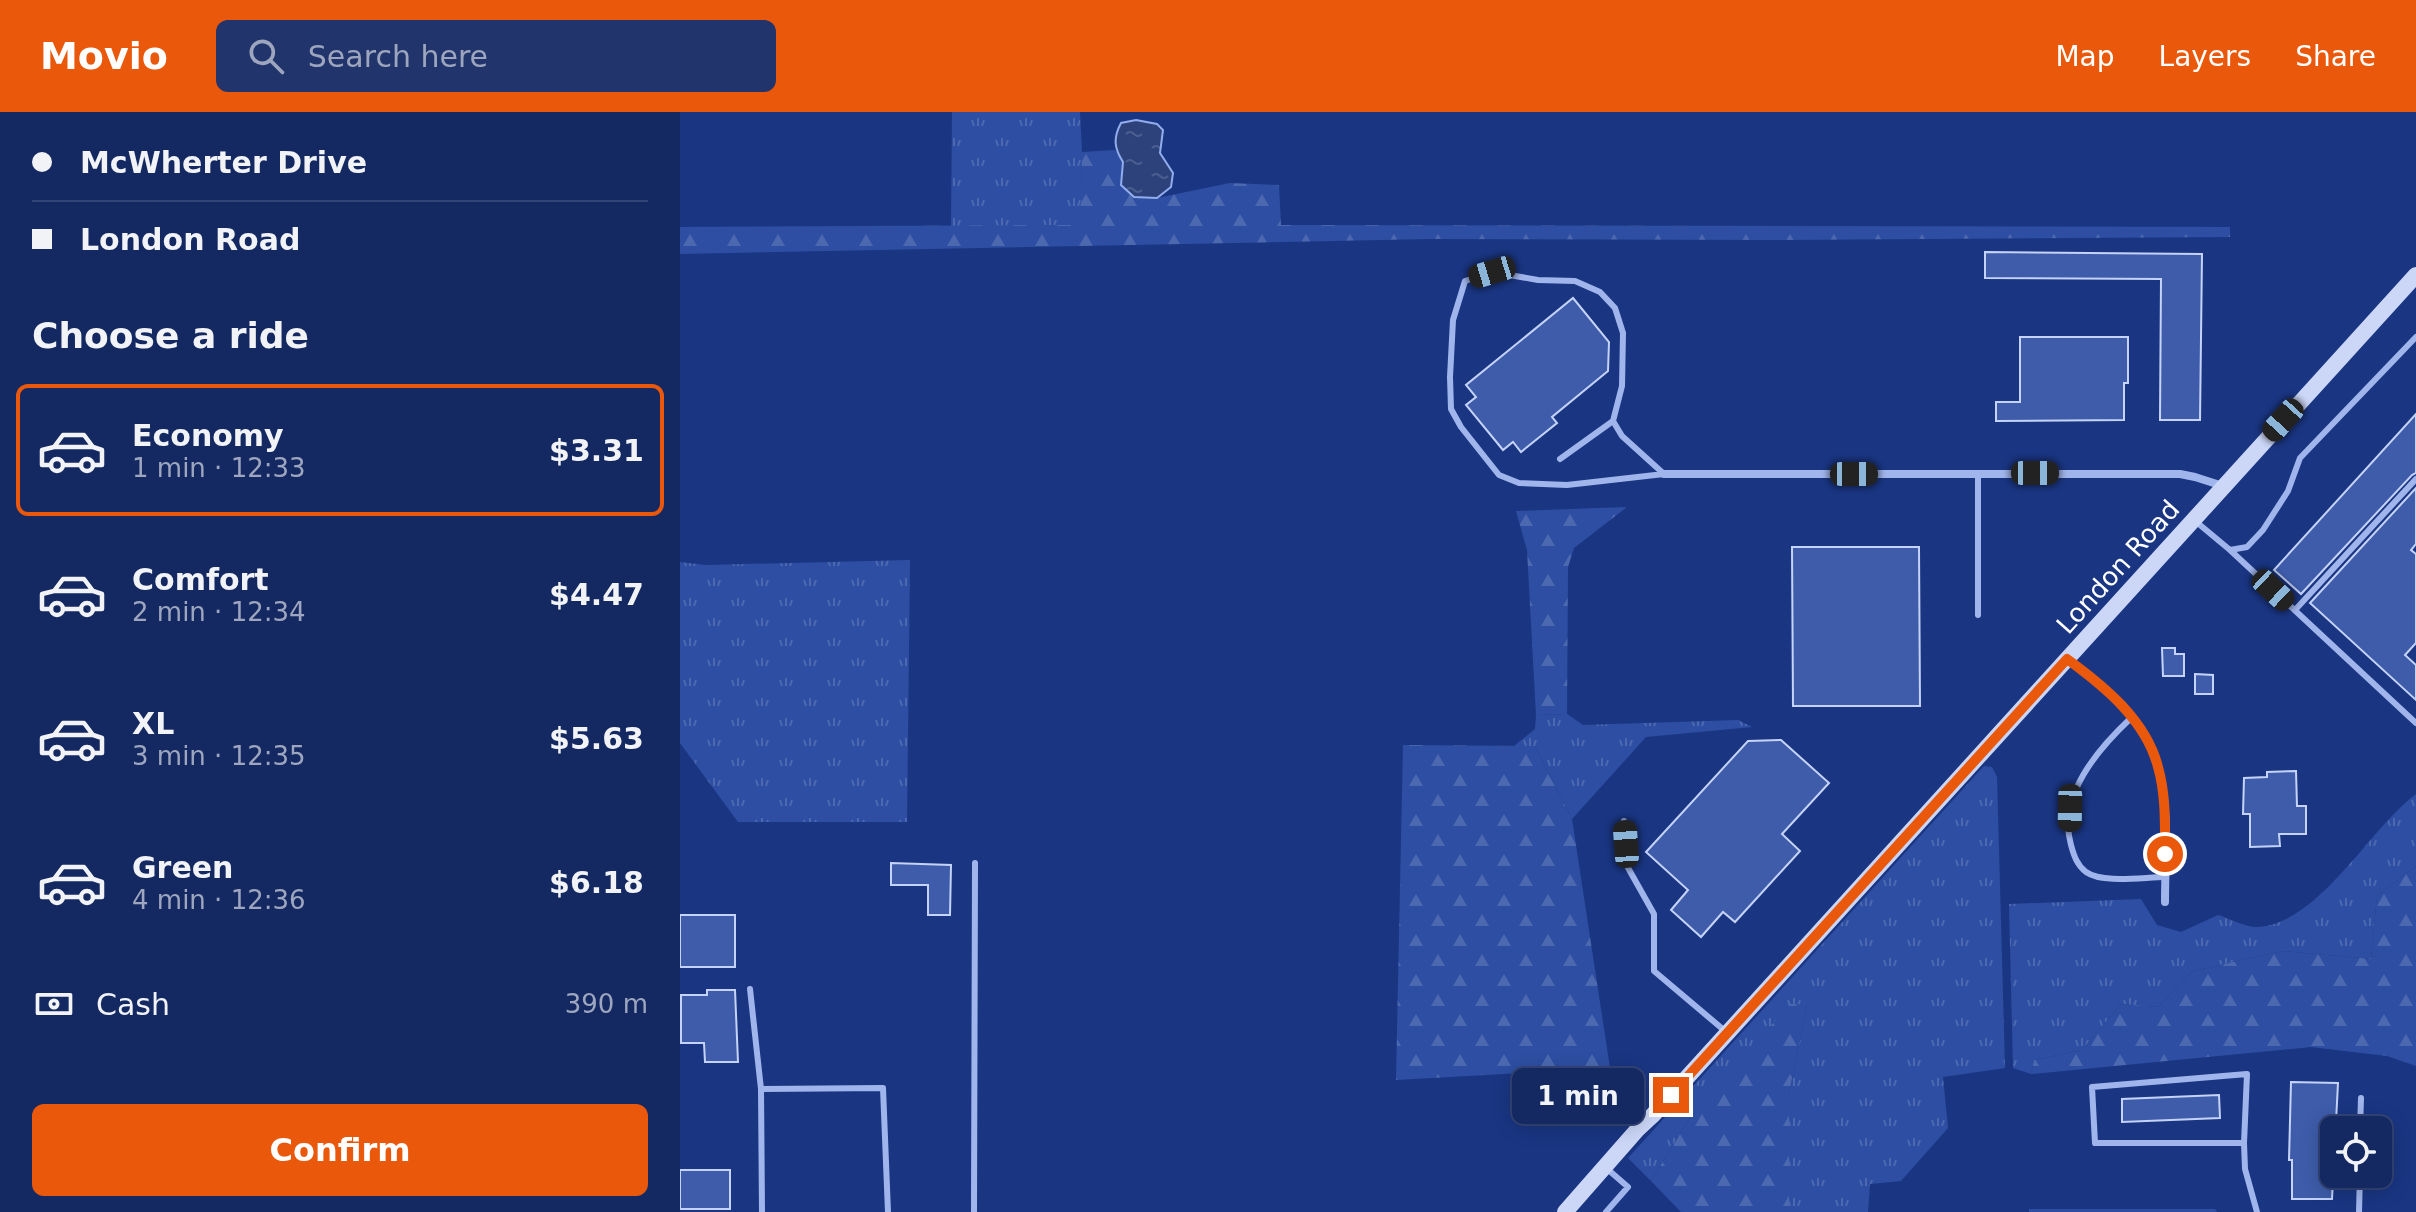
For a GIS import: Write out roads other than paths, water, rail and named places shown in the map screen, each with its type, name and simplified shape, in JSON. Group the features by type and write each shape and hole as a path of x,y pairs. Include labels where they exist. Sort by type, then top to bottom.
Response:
{"street":[{"name":"London Road","path":"1565,1212 2416,275"},
{"path":"1664,474 2180,474 2223,486"},
{"path":"2067,659 2116,699 2149,745 2158,764 2165,807 2165,902"}],"lane":[{"path":"1560,459 1613,421 1622,386 1623,333 1615,308 1600,292 1575,281 1538,280 1492,272 1465,281 1453,320 1451,409 1461,427 1499,475 1519,483 1567,485 1664,474"},
{"path":"2230,550 2247,547 2263,530 2288,491 2300,458 2416,337"},
{"path":"1613,421 1622,436 1664,474"},
{"path":"1978,473 1978,615"},
{"path":"2295,610 2416,479"},
{"path":"2193,520 2230,550 2416,723"},
{"path":"2131,718 2112,735 2082,775 2070,808 2069,839 2075,861 2087,873 2108,878 2165,877"},
{"path":"1624,821 1627,866 1654,914 1654,971 1728,1033"},
{"path":"974,1212 975,863"},
{"path":"750,989 761,1089 762,1212"},
{"path":"2244,1143 2095,1143 2092,1087 2247,1074 2245,1169 2257,1212"},
{"path":"761,1089 883,1088 888,1212"},
{"path":"2360,1116 2361,1098"},
{"path":"1605,1167 1628,1187 1606,1212"},
{"path":"2359,1212 2360,1188"}],"water":[{"path":"1136,120 1157,124 1163,130 1160,153 1173,173 1171,187 1157,198 1134,197 1121,185 1123,162 1116,147 1117,133 1121,123"}]}
